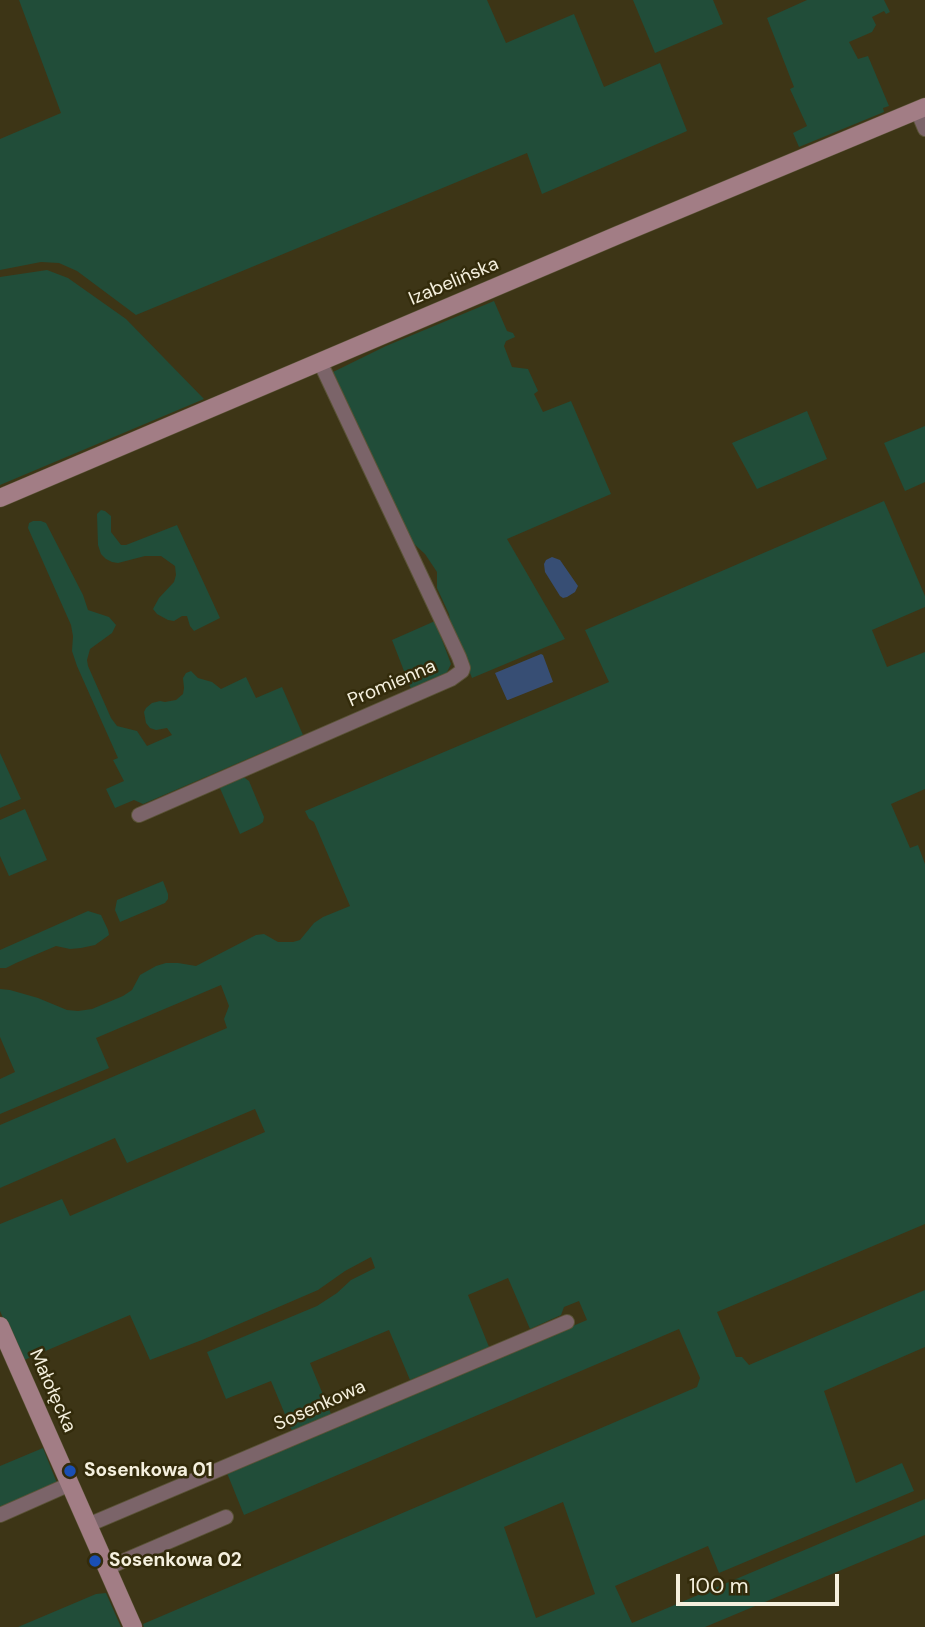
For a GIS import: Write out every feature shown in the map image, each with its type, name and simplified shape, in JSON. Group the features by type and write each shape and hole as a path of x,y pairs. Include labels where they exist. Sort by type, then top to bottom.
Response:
{"street":[{"path":"921,108 925,129"},
{"name":"Izabelińska","path":"0,498 921,108"},
{"name":"Promienna","path":"139,815 451,679 462,671 459,657 320,362"},
{"name":"Sosenkowa","path":"88,1525 567,1322"},
{"name":"Małołęcka","path":"0,1326 134,1627"},
{"path":"0,1515 71,1484"},
{"path":"107,1568 226,1517"}],"green space":[{"path":"19,0 487,0 506,43 574,14 604,87 660,63 687,131 542,194 527,153 136,315 77,271 59,263 41,262 0,270 0,139 61,113"},
{"path":"633,0 713,0 723,24 655,53"},
{"path":"807,0 884,0 890,12 886,14 884,11 872,17 876,25 872,32 849,42 858,59 868,56 889,106 883,108 884,112 799,147 793,133 807,126 790,89 794,87 767,18"},
{"path":"47,270 68,278 126,319 204,399 0,485 0,277"},
{"path":"494,301 507,331 515,337 506,341 504,346 512,367 528,369 538,391 534,394 543,412 571,401 611,494 507,539 565,639 472,678 437,588 437,572 425,554 413,543 333,372 386,346"},
{"path":"807,411 827,459 757,489 732,443"},
{"path":"925,426 925,482 905,491 884,443"},
{"path":"884,501 925,596 925,607 872,630 887,667 925,652 925,789 891,804 910,848 918,845 925,864 925,1224 717,1312 736,1357 742,1357 749,1365 925,1290 925,1347 824,1391 856,1483 902,1463 914,1491 719,1573 708,1546 615,1586 632,1623 925,1499 925,1535 705,1627 144,1627 143,1624 697,1387 700,1378 679,1329 244,1515 227,1473 587,1320 579,1301 564,1307 561,1315 530,1329 508,1278 468,1295 489,1347 410,1380 389,1330 310,1363 331,1414 292,1431 271,1381 226,1399 207,1352 317,1306 351,1280 375,1268 371,1257 318,1290 150,1360 130,1315 22,1361 0,1311 0,1224 62,1199 70,1216 265,1132 255,1109 127,1163 115,1138 0,1188 0,1125 227,1028 224,1019 229,1006 221,985 96,1038 109,1068 0,1114 0,1079 15,1072 0,1037 0,989 38,998 67,1010 92,1009 132,990 140,975 156,966 178,963 196,966 256,935 264,934 278,942 300,940 314,923 350,906 314,822 305,811 609,682 585,630","holes":["563,1502 595,1594 536,1618 504,1527"]},
{"path":"101,510 111,516 111,532 121,545 177,525 220,618 194,631 187,616 174,621 157,614 153,609 174,582 175,566 161,556 145,556 118,563 106,559 98,545 97,514"},
{"path":"33,521 46,523 88,610 109,617 116,625 112,633 90,649 87,660 111,718 117,726 137,731 147,746 172,735 167,728 150,728 144,712 152,703 176,700 183,694 183,678 191,671 198,678 212,682 221,689 246,677 256,698 282,687 303,735 143,804 134,800 115,808 106,789 124,781 113,760 118,758 77,666 72,651 71,625 28,528"},
{"path":"435,621 451,664 446,674 411,689 392,640"},
{"path":"0,753 21,799 0,808"},
{"path":"242,776 249,781 264,817 259,825 240,834 219,786"},
{"path":"25,809 47,860 9,876 0,856 0,820"},
{"path":"163,881 168,894 165,903 120,922 115,910 117,900"},
{"path":"88,911 101,915 108,930 109,935 95,945 70,949 56,946 6,968 0,968 0,950"},
{"path":"43,1448 57,1483 0,1508 0,1466"},
{"path":"106,1593 121,1627 18,1627 96,1594"}],"water":[{"path":"552,557 560,560 578,586 575,592 567,597 560,596 545,572 544,564"},
{"path":"541,654 553,682 507,700 495,673"}],"place":[{"name":"Sosenkowa 01","path":"70,1471"},
{"name":"Sosenkowa 02","path":"95,1561"}]}
